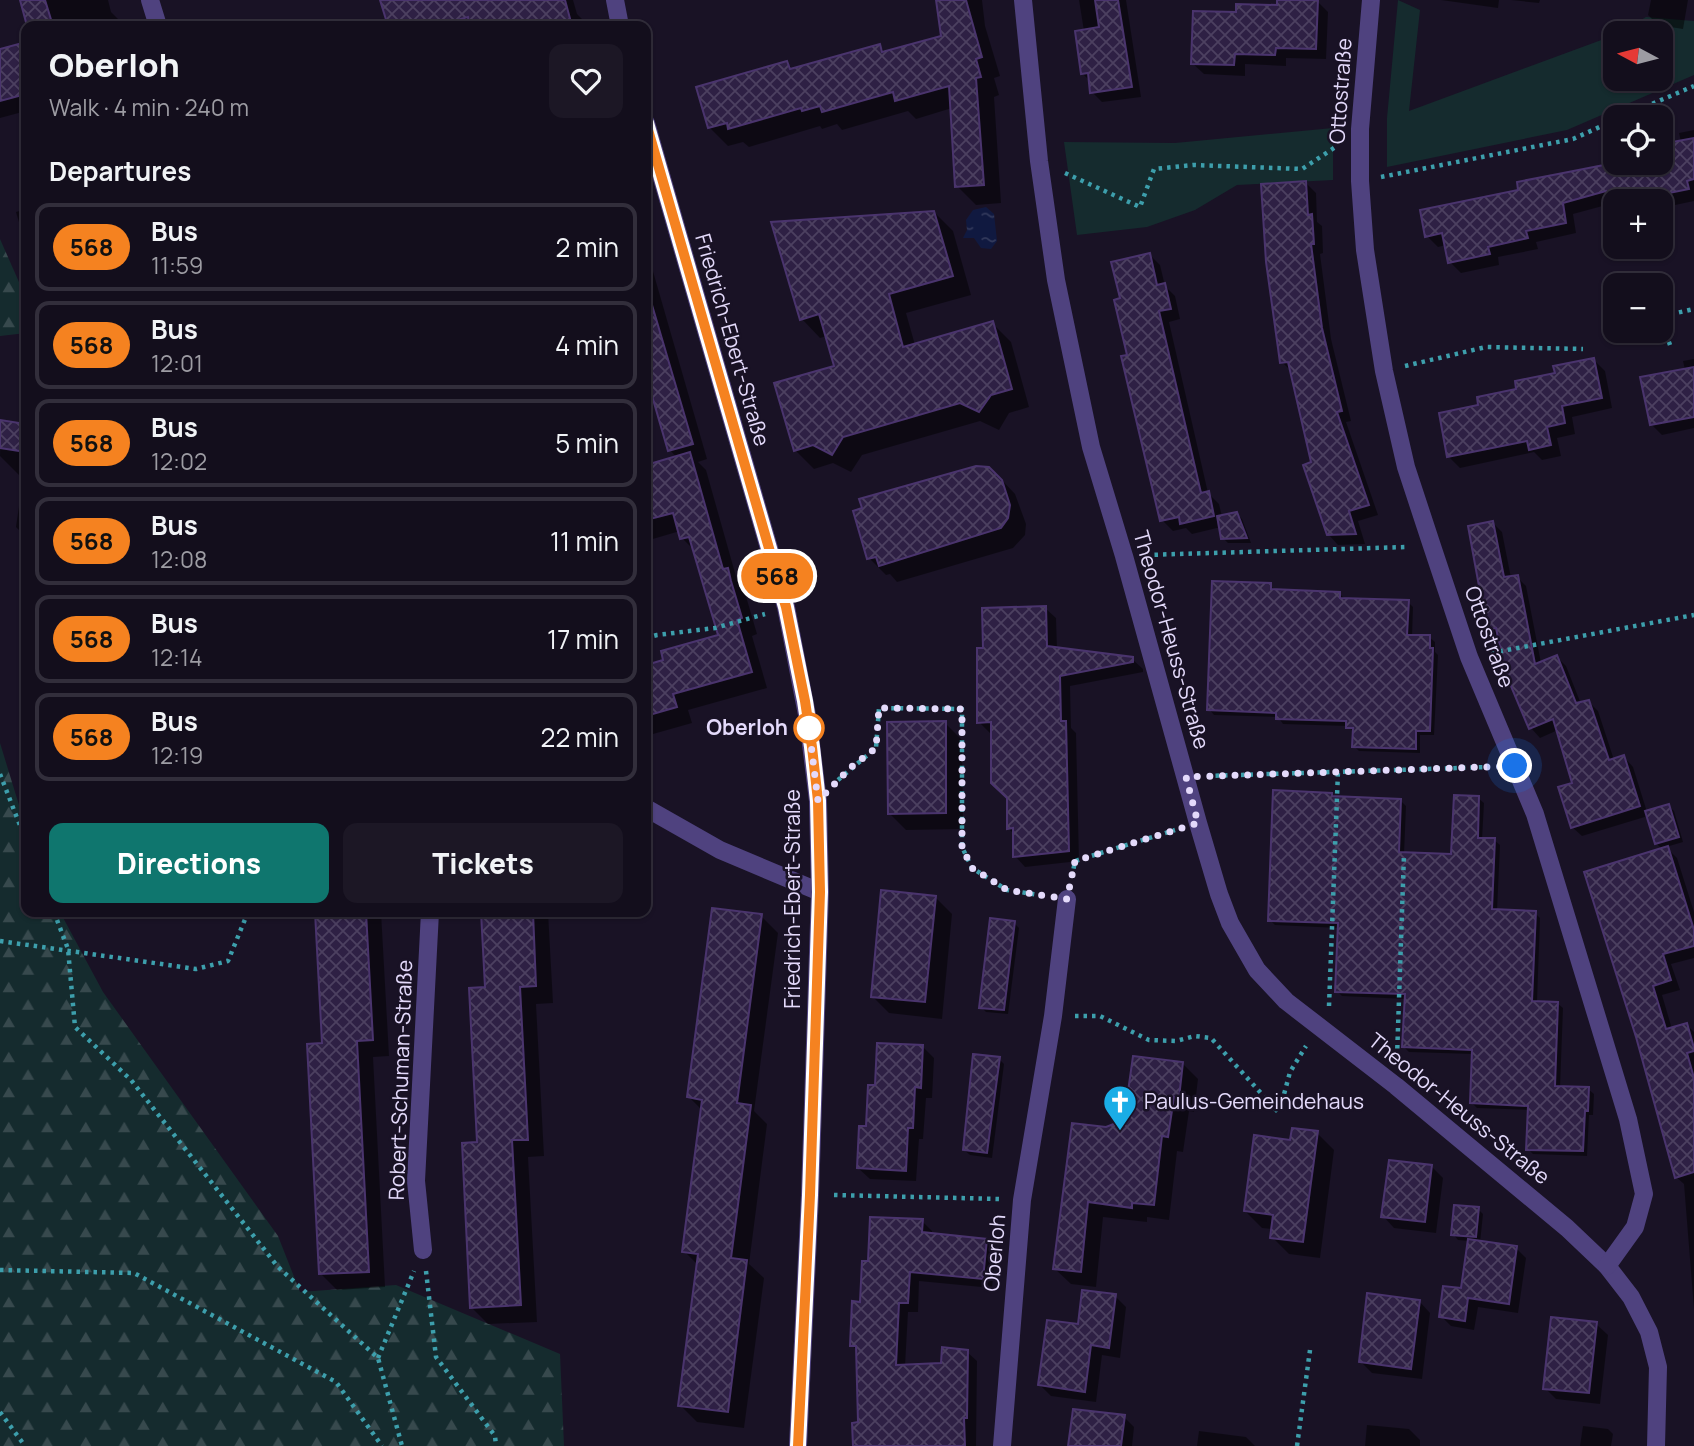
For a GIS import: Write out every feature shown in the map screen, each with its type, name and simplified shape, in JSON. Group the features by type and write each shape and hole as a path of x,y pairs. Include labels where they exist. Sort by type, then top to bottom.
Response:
{"street":[{"path":"150,0 156,21"},
{"path":"615,0 619,21"},
{"name":"Theodor-Heuss-Straße","path":"1023,0 1039,161 1056,280 1091,447 1219,894 1245,952 1269,985 1567,1228 1607,1266 1631,1297 1649,1332 1658,1367 1656,1446"},
{"name":"Ottostraße","path":"1371,0 1360,129 1360,181 1365,250 1384,371 1406,467 1469,657 1535,814 1628,1119 1644,1194 1635,1227 1607,1266"},
{"name":"Friedrich-Ebert-Straße","path":"651,140 786,607 808,720 818,801 820,892 798,1446"},
{"path":"651,811 720,850 820,892"},
{"name":"Oberloh","path":"1002,1446 1022,1200 1053,1016 1067,899"},
{"name":"Robert-Schuman-Straße","path":"423,1250 416,1181 430,917"}],"path":[{"path":"1650,105 1694,86"},
{"path":"1360,181 1573,139 1603,125"},
{"path":"1039,161 1140,207 1154,169 1193,165 1302,169 1313,164 1360,129"},
{"path":"1670,345 1663,325 1672,314 1694,309"},
{"path":"1384,371 1486,347 1583,349"},
{"path":"1124,556 1432,546"},
{"path":"1469,657 1694,615"},
{"path":"651,637 715,628 754,618"},
{"path":"818,801 850,768 876,748 879,708 962,709 962,847 972,868 1007,890 1067,899 1075,861 1198,823"},
{"path":"1186,777 1515,766"},
{"path":"1053,1016 1100,1016 1149,1040 1176,1041 1195,1035 1211,1038 1279,1113 1290,1072 1323,1030 1338,771"},
{"path":"0,774 21,828"},
{"path":"1395,1086 1404,854"},
{"path":"56,917 68,949 75,1027 131,1080 278,1266 378,1358 402,1446"},
{"path":"0,941 196,969 228,961 246,917"},
{"path":"810,1195 1022,1200"},
{"path":"378,1358 423,1250"},
{"path":"423,1250 436,1357 495,1436 496,1446"},
{"path":"0,1270 134,1273 336,1382 382,1446"},
{"path":"1297,1446 1310,1350"},
{"path":"0,1412 25,1446"}],"green space":[{"path":"1398,0 1420,10 1409,111 1603,39 1603,91 1657,91 1625,105 1603,105 1603,114 1567,130 1387,167 1387,118"},
{"path":"1646,17 1694,21 1694,75 1673,84 1673,21 1639,21"},
{"path":"1333,128 1333,180 1237,185 1195,210 1147,227 1077,235 1064,142 1175,143"},
{"path":"0,239 21,287 21,334 0,336"},
{"path":"0,743 21,812 21,917 63,917 103,992 278,1236 300,1292 396,1285 560,1354 564,1446 0,1446"}],"water":[{"path":"986,207 994,214 997,241 991,249 981,248 974,238 963,238 967,230 966,220 973,210"}],"building":[{"path":"20,0 45,0 51,21 26,21"},
{"path":"380,0 565,0 571,21 468,21 468,17 454,21 386,21"},
{"path":"936,0 966,0 982,57 976,59 981,77 976,78 984,185 955,187 949,86 895,101 893,92 822,112 820,106 802,111 801,108 728,129 727,123 708,128 696,87 787,61 790,69 880,44 882,52 941,36"},
{"path":"1095,0 1118,0 1132,87 1090,93 1088,73 1081,74 1075,31 1099,27"},
{"path":"1277,0 1318,0 1316,49 1276,48 1275,55 1235,54 1234,65 1191,64 1193,11 1236,12 1236,4 1277,5"},
{"path":"21,43 21,95 0,101 0,49"},
{"path":"1694,138 1694,179 1687,181 1689,189 1673,192 1673,189 1603,189 1603,192 1563,203 1566,223 1526,231 1528,238 1488,247 1490,254 1448,263 1442,233 1425,237 1420,210 1518,190 1517,182 1603,165 1603,175 1673,175 1673,142"},
{"path":"1306,181 1308,215 1312,214 1314,244 1311,244 1322,328 1342,411 1337,412 1369,505 1349,511 1356,534 1327,535 1303,465 1311,462 1288,362 1280,363 1266,262 1261,184"},
{"path":"934,211 953,276 889,294 903,347 993,321 1012,389 991,395 979,412 960,403 843,437 832,455 813,445 794,451 774,383 834,366 819,314 800,320 771,222"},
{"path":"1150,253 1157,285 1165,283 1171,309 1159,311 1201,493 1209,491 1214,516 1180,524 1179,517 1160,521 1121,356 1127,355 1114,300 1120,298 1111,262"},
{"path":"651,305 693,444 668,451 651,392"},
{"path":"1594,358 1602,398 1562,406 1565,423 1547,427 1551,445 1529,450 1527,441 1447,457 1439,413 1478,405 1477,397 1516,389 1515,381 1555,373 1553,366"},
{"path":"1694,367 1694,417 1650,425 1640,377"},
{"path":"0,420 21,423 21,451 0,448"},
{"path":"690,452 723,569 728,568 742,618 737,620 752,672 673,694 677,707 651,715 651,664 663,660 661,651 718,635 689,537 680,539 673,513 651,519 651,464"},
{"path":"976,466 989,467 1002,480 1010,505 1008,518 1001,528 879,566 876,557 867,559 853,511 862,508 859,499"},
{"path":"1237,512 1247,538 1221,539 1217,516"},
{"path":"1493,521 1504,577 1518,575 1535,664 1557,655 1576,703 1589,700 1609,760 1624,755 1640,806 1571,828 1558,787 1572,783 1553,719 1529,729 1505,672 1496,628 1487,630 1468,526"},
{"path":"1212,581 1271,583 1271,589 1340,592 1340,598 1409,600 1407,635 1430,635 1430,648 1433,648 1430,731 1416,731 1416,749 1352,747 1353,728 1346,728 1346,721 1276,719 1276,713 1207,710"},
{"path":"1046,606 1047,646 1133,657 1133,662 1060,676 1061,721 1066,721 1069,851 1013,857 1013,828 1007,829 1007,798 991,783 991,722 977,723 977,648 983,648 982,608"},
{"path":"946,721 946,813 888,814 887,722"},
{"path":"1273,790 1401,799 1399,852 1451,854 1454,795 1479,796 1478,838 1495,838 1492,909 1536,911 1532,1001 1558,1002 1555,1086 1589,1087 1583,1151 1526,1150 1528,1106 1470,1103 1472,1050 1402,1047 1405,994 1335,992 1338,923 1268,921"},
{"path":"1669,804 1679,837 1655,844 1645,811"},
{"path":"1668,846 1694,930 1694,946 1663,954 1671,980 1653,986 1666,1029 1687,1023 1694,1048 1694,1051 1687,1053 1694,1078 1694,1172 1675,1178 1636,1037 1584,872"},
{"path":"881,890 936,896 925,1002 871,997"},
{"path":"712,908 762,914 737,1103 751,1105 731,1258 747,1260 728,1412 678,1406 698,1254 682,1252 702,1100 687,1097"},
{"path":"315,917 366,917 373,1040 357,1041 369,1272 319,1274 307,1044 322,1043"},
{"path":"481,917 533,917 536,986 520,987 528,1140 512,1140 521,1305 470,1308 462,1143 477,1142 469,988 485,987"},
{"path":"990,918 1015,921 1004,1010 979,1008"},
{"path":"877,1043 923,1045 921,1088 915,1087 913,1128 908,1128 906,1171 857,1168 859,1126 866,1126 868,1085 875,1085"},
{"path":"973,1054 1000,1057 987,1153 963,1150"},
{"name":"Paulus-Gemeindehaus","path":"1133,1056 1183,1062 1179,1098 1174,1097 1168,1137 1162,1136 1154,1205 1132,1203 1132,1208 1088,1202 1081,1272 1053,1269 1072,1123 1106,1127 1124,1120"},
{"path":"1292,1128 1318,1131 1303,1242 1270,1238 1273,1215 1244,1211 1254,1135 1290,1140"},
{"path":"1389,1160 1432,1165 1425,1222 1381,1217"},
{"path":"1454,1205 1479,1207 1476,1237 1451,1235"},
{"path":"870,1217 923,1219 922,1232 987,1239 983,1279 910,1272 908,1303 899,1303 896,1365 941,1363 942,1347 968,1350 965,1446 853,1446 852,1423 858,1422 856,1346 850,1346 852,1301 860,1302 862,1261 868,1261"},
{"path":"1468,1239 1517,1246 1509,1304 1468,1298 1465,1321 1439,1317 1443,1286 1461,1288"},
{"path":"1082,1290 1116,1294 1109,1348 1091,1345 1085,1392 1038,1385 1047,1320 1078,1324"},
{"path":"1367,1293 1420,1300 1411,1369 1359,1362"},
{"path":"1551,1317 1597,1322 1589,1393 1543,1389"},
{"path":"1073,1409 1125,1415 1121,1446 1068,1446"}],"bus line":[{"name":"568","path":"651,140 786,607 812,747 818,801 820,892 798,1446"}],"place":[{"name":"Oberloh","path":"809,728"},
{"name":"Paulus-Gemeindehaus","path":"1120,1132"}],"route":[{"path":"809,728 808,720 818,801 850,768 876,748 879,708 962,709 962,847 972,868 1007,890 1067,899 1075,861 1198,823 1186,777 1515,766"}]}
